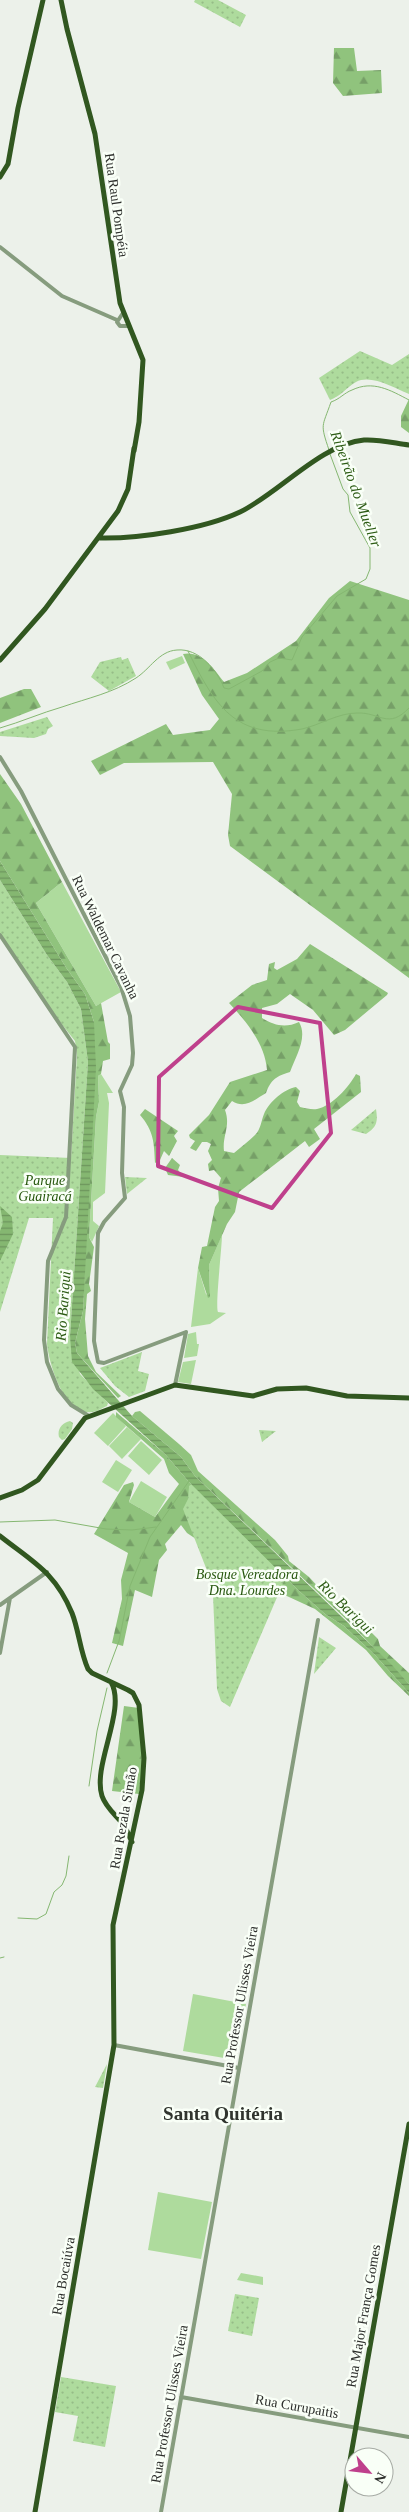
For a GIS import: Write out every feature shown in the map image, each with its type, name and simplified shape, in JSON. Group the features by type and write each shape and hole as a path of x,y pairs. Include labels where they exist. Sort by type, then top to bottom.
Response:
{"main road":[{"path":"0,177 8,164 18,108 43,0"},
{"name":"Rua Raul Pompéia","path":"0,660 38,618 99,538 124,500 130,483 134,451 137,444 144,365 141,349 123,313 117,288 95,134 66,29 62,0"},
{"path":"99,538 145,534 224,518 249,507 346,444 363,440 409,445"},
{"path":"0,1498 22,1490 38,1480 75,1429 89,1416 175,1385 253,1396 276,1388 306,1388 347,1396 409,1398"},
{"path":"0,1536 48,1571 72,1614 88,1669 92,1673 128,1690"},
{"path":"110,1680 116,1696 101,1783 102,1795 107,1806 123,1824 133,1842"},
{"path":"116,1696 120,1692 128,1690"},
{"name":"Rua Rezala Simão","path":"114,2045 113,1925 133,1842 142,1790 144,1758 142,1714 132,1693 128,1690"},
{"path":"123,1824 130,1827 135,1825"},
{"name":"Rua Bocaiúva","path":"35,2512 114,2045"},
{"name":"Rua Major França Gomes","path":"341,2512 409,2124"}],"street":[{"path":"0,247 62,296 116,320 120,326 129,326"},
{"path":"116,320 123,313"},
{"name":"Rua Waldemar Cavanha","path":"0,756 21,791 121,987 129,1009 133,1059 120,1092 124,1109 122,1173 125,1198 104,1222 97,1237 94,1346 100,1364 186,1332 175,1385"},
{"path":"0,935 75,1047 66,1217 48,1261 44,1340 48,1368 60,1392 73,1407 89,1416"},
{"path":"0,1605 48,1571"},
{"path":"0,1653 10,1598"},
{"name":"Rua Professor Ulisses Vieira","path":"161,2512 318,1620"},
{"path":"114,2045 239,2068"},
{"name":"Rua Curupaitis","path":"181,2397 409,2437"}],"highlighted area":[{"path":"238,1007 320,1023 331,1133 272,1208 158,1166 159,1077"}],"green space":[{"path":"195,0 218,0 246,15 240,27 194,2"},
{"path":"334,48 354,48 357,71 381,70 382,93 343,96 333,83"},
{"path":"360,351 392,365 409,354 409,394 382,383 362,380 330,400 319,378"},
{"path":"409,399 409,433 401,427 401,416"},
{"path":"350,581 409,600 409,978 230,846 228,835 232,794 213,762 124,763 100,775 91,761 166,724 173,735 210,730 219,719 202,695 183,654 196,655 207,662 224,682 247,673 296,641 329,598"},
{"path":"182,656 185,663 170,670 166,662"},
{"path":"121,657 122,660 128,658 136,676 109,691 91,677 100,662"},
{"path":"24,689 31,689 41,707 0,723 0,698"},
{"path":"47,717 53,726 48,729 46,734 34,738 0,736 0,732"},
{"path":"0,774 21,804 62,882 36,903 96,1006 101,1003 108,1042 110,1044 110,1059 103,1061 101,1074 98,1076 99,1102 96,1117 89,1237 94,1247 89,1284 91,1291 87,1294 85,1319 88,1356 96,1372 121,1396 118,1398 77,1353 75,1343 83,1311 94,1022 85,994 67,969 0,861"},
{"name":"Parque Guairacá","path":"0,880 47,955 67,982 81,1009 88,1062 70,1336 80,1374 108,1403 107,1406 94,1412 82,1411 73,1406 66,1398 55,1375 48,1353 53,1218 29,1218 0,1312 0,1155 71,1158 77,1055 75,1041 38,994 0,933"},
{"path":"62,882 121,992 96,1006 36,903"},
{"path":"310,944 388,993 345,1030 334,1035 313,1010 290,994 277,1004 262,1008 262,1018 271,1023 285,1025 299,1022 302,1040 290,1072 275,1079 270,1084 266,1093 253,1101 241,1104 232,1101 225,1110 227,1126 224,1151 234,1153 253,1137 259,1130 269,1105 282,1093 291,1088 296,1087 300,1091 297,1102 300,1107 313,1109 323,1107 334,1100 345,1090 356,1074 360,1076 361,1092 314,1129 320,1139 309,1147 305,1141 239,1192 235,1212 227,1224 209,1265 210,1297 208,1298 198,1268 202,1247 207,1246 215,1207 219,1201 218,1188 221,1178 214,1170 209,1171 208,1164 212,1160 208,1151 211,1144 202,1142 196,1151 190,1148 195,1141 189,1135 209,1115 230,1082 267,1070 259,1042 242,1017 229,1003 252,985 267,980 269,964 275,962 274,968 277,970 297,959"},
{"path":"101,1074 113,1093 107,1093 109,1103 105,1193 93,1202 93,1221 99,1226 92,1242 89,1237 96,1117 99,1102 98,1076"},
{"path":"145,1109 178,1131 174,1136 177,1141 169,1156 164,1151 160,1160 155,1163 152,1138 148,1126 140,1115"},
{"path":"376,1109 376,1124 370,1131 366,1134 351,1130"},
{"path":"172,1158 180,1165 178,1170 184,1177 168,1175 165,1168"},
{"path":"125,1177 147,1178 127,1194"},
{"path":"222,1235 217,1307 218,1312 226,1313 210,1324 191,1327 198,1268 206,1294 210,1297 209,1265"},
{"path":"196,1332 197,1344 199,1344 197,1356 184,1358 188,1334"},
{"path":"142,1352 138,1371 149,1374 145,1391 129,1397 115,1386 100,1368"},
{"path":"196,1360 191,1384 178,1382 183,1362"},
{"path":"140,1411 191,1455 198,1471 275,1540 288,1556 289,1561 309,1577 341,1611 355,1623 368,1629 378,1639 380,1646 409,1673 409,1684 350,1623 195,1476 181,1457 132,1416 135,1412"},
{"path":"116,1412 165,1454 189,1482 298,1590 325,1614 344,1626 375,1655 409,1693 409,1696 388,1676 366,1650 315,1609 276,1591 217,1593 199,1541 187,1533 181,1525 165,1544 167,1550 159,1560 152,1597 135,1590 123,1646 112,1643 122,1599 121,1580 128,1553 94,1534 124,1485 133,1482 134,1485 129,1502 155,1517 179,1484 169,1473 164,1459 116,1417"},
{"path":"113,1413 126,1426 108,1446 94,1433"},
{"path":"70,1421 73,1423 72,1429 65,1439 62,1440 59,1437 59,1429"},
{"path":"127,1427 141,1439 122,1459 109,1446"},
{"path":"259,1430 276,1431 262,1442"},
{"path":"141,1441 162,1460 149,1475 128,1456"},
{"path":"116,1460 132,1470 118,1492 102,1482"},
{"path":"141,1481 167,1497 155,1517 129,1502"},
{"name":"Bosque Vereadora Dna. Lourdes","path":"192,1484 287,1574 230,1707 221,1701 217,1689 213,1595 208,1573 183,1509 188,1499 189,1486"},
{"path":"319,1637 336,1648 314,1674"},
{"path":"124,1706 139,1708 145,1758 139,1794 112,1791"},
{"path":"193,1994 246,2004 236,2060 183,2051"},
{"path":"107,2064 103,2088 95,2087"},
{"path":"158,2192 212,2202 201,2259 148,2250"},
{"path":"241,2273 263,2277 263,2285 237,2280"},
{"path":"235,2294 259,2298 252,2336 228,2331"},
{"path":"61,2377 116,2386 105,2447 73,2441 78,2416 55,2412"}],"shaded area":[{"path":"0,861 67,969 85,994 94,1022 96,1068 83,1311 75,1343 77,1353 132,1416 181,1457 195,1476 392,1665 409,1684 409,1693 375,1655 344,1626 325,1614 298,1590 189,1482 165,1454 93,1389 72,1362 70,1336 88,1062 81,1009 67,982 47,955 0,880"},
{"path":"0,1206 12,1217 13,1234 0,1261 0,1231 3,1223"}],"waterway":[{"name":"Ribeirão do Mueller","path":"329,450 323,426 331,402 349,391 367,386 388,390 409,400"},
{"name":"Ribeirão do Mueller","path":"0,728 118,688 136,678 160,657 171,651 185,650 200,656 217,674 224,688 229,689 262,671 270,662 279,658 292,660 302,637 337,596 366,579 370,569 370,548 350,512 348,495 343,489 330,454"},
{"path":"188,651 207,687 218,702 243,724 260,729 279,731 302,729 336,717 357,713 389,719 395,718 409,708"},
{"path":"107,1673 119,1641 130,1586 150,1537 189,1481"},
{"path":"0,1522 55,1520 106,1529 132,1530 156,1527"},
{"path":"89,1786 97,1731 107,1688"},
{"path":"18,1918 37,1919 46,1914 54,1892 62,1885 66,1876 69,1856"},
{"path":"0,1958 4,1957"}],"district":[{"name":"Santa Quitéria","path":"223,2113"}],"water label":[{"name":"Rio Barigui","path":"63,1306"},
{"name":"Rio Barigui","path":"346,1607"}]}
